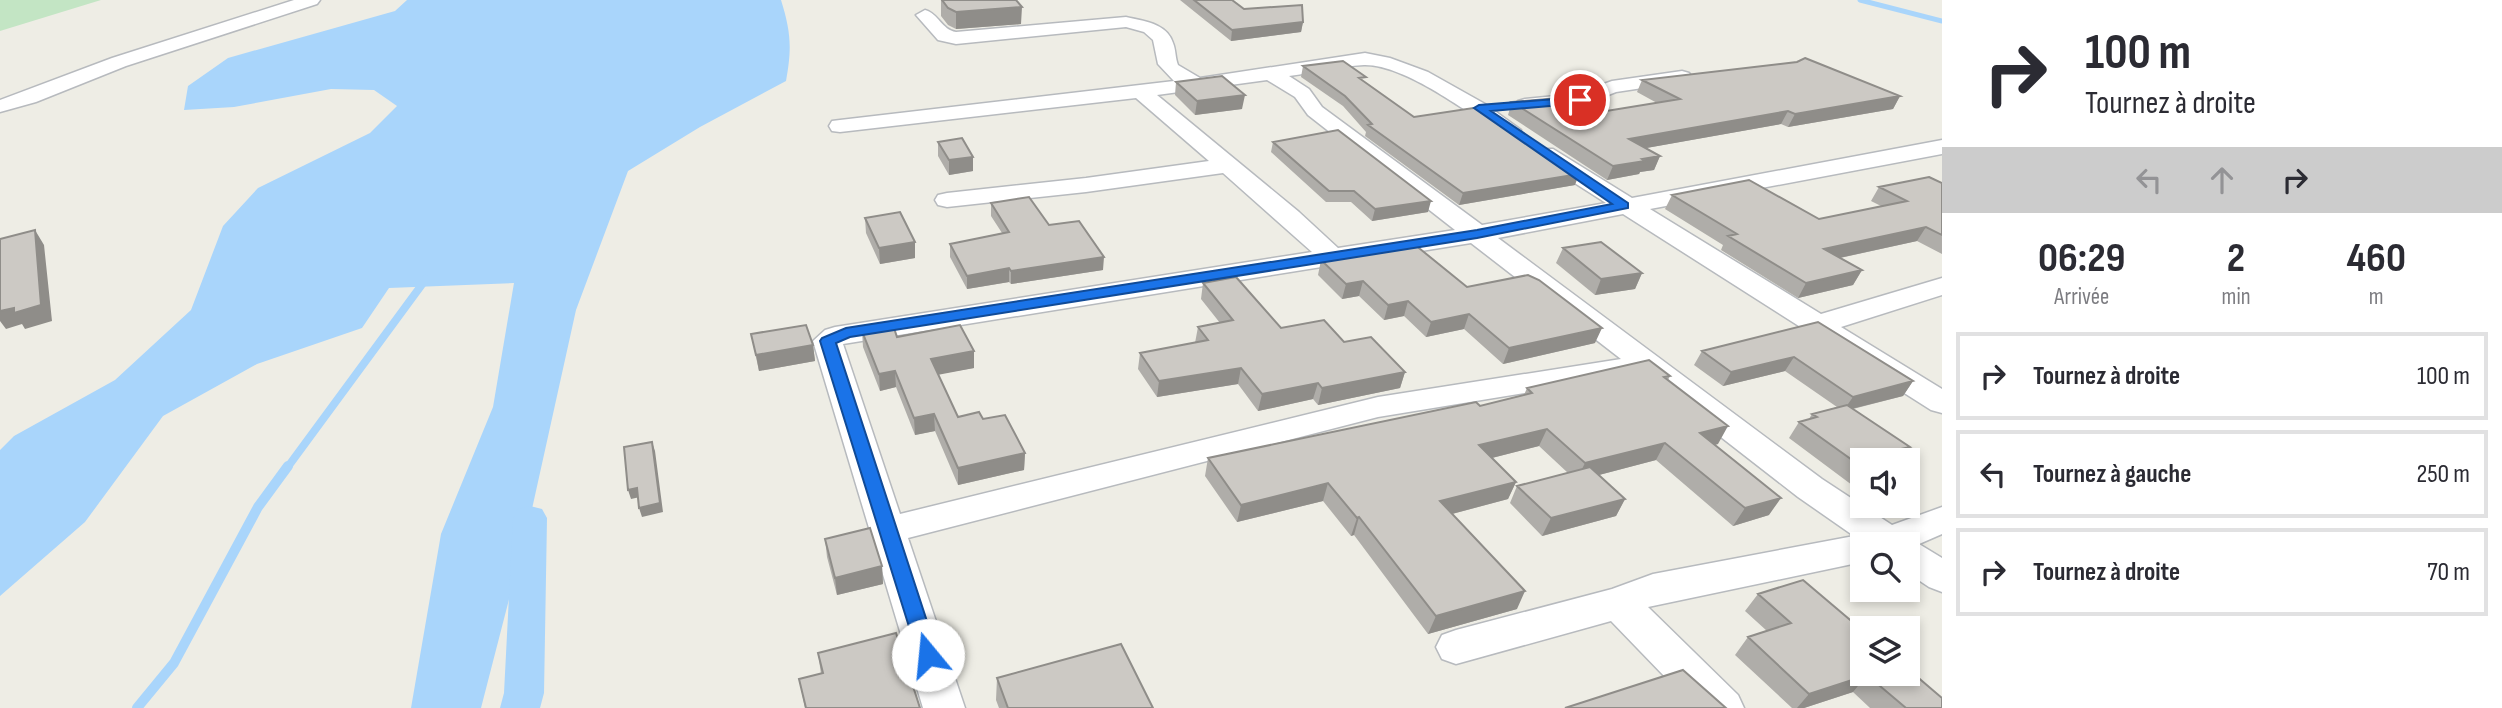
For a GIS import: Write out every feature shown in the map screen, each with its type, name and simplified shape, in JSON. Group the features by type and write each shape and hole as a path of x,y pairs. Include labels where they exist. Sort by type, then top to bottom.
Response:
{"street":[{"path":"0,106 29,98 119,62 311,0"},
{"path":"1024,10 1043,30"},
{"path":"925,15 944,36 956,38 1126,22 1144,26 1160,36 1166,47 1166,59 1175,72 1186,81 1200,84"},
{"path":"840,126 1200,84 1365,59 1377,60 1428,81 1479,108 1624,205 1942,403"},
{"path":"1268,72 1302,93 1315,111 1867,532"},
{"path":"1479,108 1580,100 1612,87 1662,78 1701,75"},
{"path":"1139,90 1331,256"},
{"path":"944,708 828,341 835,336 1477,234 1942,147"},
{"path":"947,200 1086,185 1228,165"},
{"path":"1817,325 1942,286"},
{"path":"888,530 1378,407 1647,364"},
{"path":"1918,532 1942,520"},
{"path":"1456,647 1618,603 1653,589 1850,554"},
{"path":"1920,565 1942,577"},
{"path":"1618,603 1723,708"}],"green space":[{"path":"0,0 101,0 0,31"}],"water":[{"path":"407,0 781,0 789,31 786,81 700,127 628,171 576,310 530,518 481,708 411,708 441,534 493,407 514,283 389,288 362,328 257,364 163,416 85,522 0,596 0,450 14,436 115,380 191,310 223,226 258,188 370,133 397,106 374,90 331,89 234,107 184,110 188,86 228,58 395,11"}],"building":[{"path":"942,0 1016,0 1022,7 956,12 948,8"},
{"path":"1194,0 1232,0 1244,9 1302,5 1303,22 1232,30"},
{"path":"1805,58 1900,96 1795,114 1788,111 1629,139 1660,156 1613,166 1512,102 1559,98 1588,114 1680,99 1642,80 1797,62"},
{"path":"1343,61 1366,77 1359,78 1414,117 1480,107 1579,174 1463,193 1368,125 1372,124 1345,96 1303,66"},
{"path":"1222,76 1245,95 1197,101 1176,82"},
{"path":"1338,130 1431,201 1375,209 1354,191 1329,191 1273,142"},
{"path":"962,138 973,157 949,160 938,142"},
{"path":"1929,177 1942,183 1942,235 1926,227 1824,249 1862,270 1806,283 1728,236 1737,234 1672,195 1749,180 1819,219 1907,201 1879,187"},
{"path":"1029,197 1049,225 1079,221 1104,257 1011,271 1009,268 967,276 950,244 1009,232 991,203"},
{"path":"900,212 915,242 879,248 865,218"},
{"path":"35,230 41,305 14,313 14,308 0,311 0,239"},
{"path":"1601,242 1642,273 1601,279 1563,248"},
{"path":"1414,244 1467,287 1528,275 1539,280 1602,328 1509,348 1469,314 1431,322 1408,301 1388,305 1363,281 1346,284 1321,260"},
{"path":"1236,277 1281,328 1324,320 1344,342 1371,337 1405,372 1322,388 1318,383 1262,394 1241,368 1159,381 1140,353 1208,340 1198,327 1233,320 1203,283"},
{"path":"1818,322 1913,381 1853,397 1794,357 1731,372 1702,351"},
{"path":"806,325 813,345 756,355 751,334"},
{"path":"893,325 897,337 960,325 974,351 931,359 958,417 979,412 983,419 1005,415 1025,453 958,468 934,414 914,418 895,371 879,374 862,331"},
{"path":"1649,360 1670,376 1664,377 1728,426 1700,433 1781,498 1745,508 1665,443 1585,463 1547,429 1479,445 1516,482 1440,501 1525,591 1436,616 1359,517 1357,518 1328,483 1241,505 1208,458 1476,402 1480,406 1532,393 1527,388"},
{"path":"1847,405 1910,447 1850,448 1850,458 1799,422 1817,417 1812,414"},
{"path":"652,442 660,503 639,508 637,488 628,490 624,447"},
{"path":"1590,467 1625,499 1551,518 1517,486"},
{"path":"870,528 882,566 835,578 825,539"},
{"path":"1803,580 1850,620 1850,681 1809,694 1748,637 1791,623 1758,594"},
{"path":"896,633 920,708 806,708 799,679 823,673 818,653"},
{"path":"1121,644 1153,708 1008,708 997,678"},
{"path":"1683,670 1726,708 1565,708"},
{"path":"1920,679 1942,698 1942,708 1906,708 1880,686 1920,686"}],"waterway":[{"path":"1860,0 1942,21"},
{"path":"287,468 426,279"},
{"path":"137,708 174,663 258,507 288,466"},
{"path":"520,708 524,693 530,518"}],"route":[{"path":"928,655 828,341 846,333 1477,234 1624,205 1479,108 1580,100"}]}
